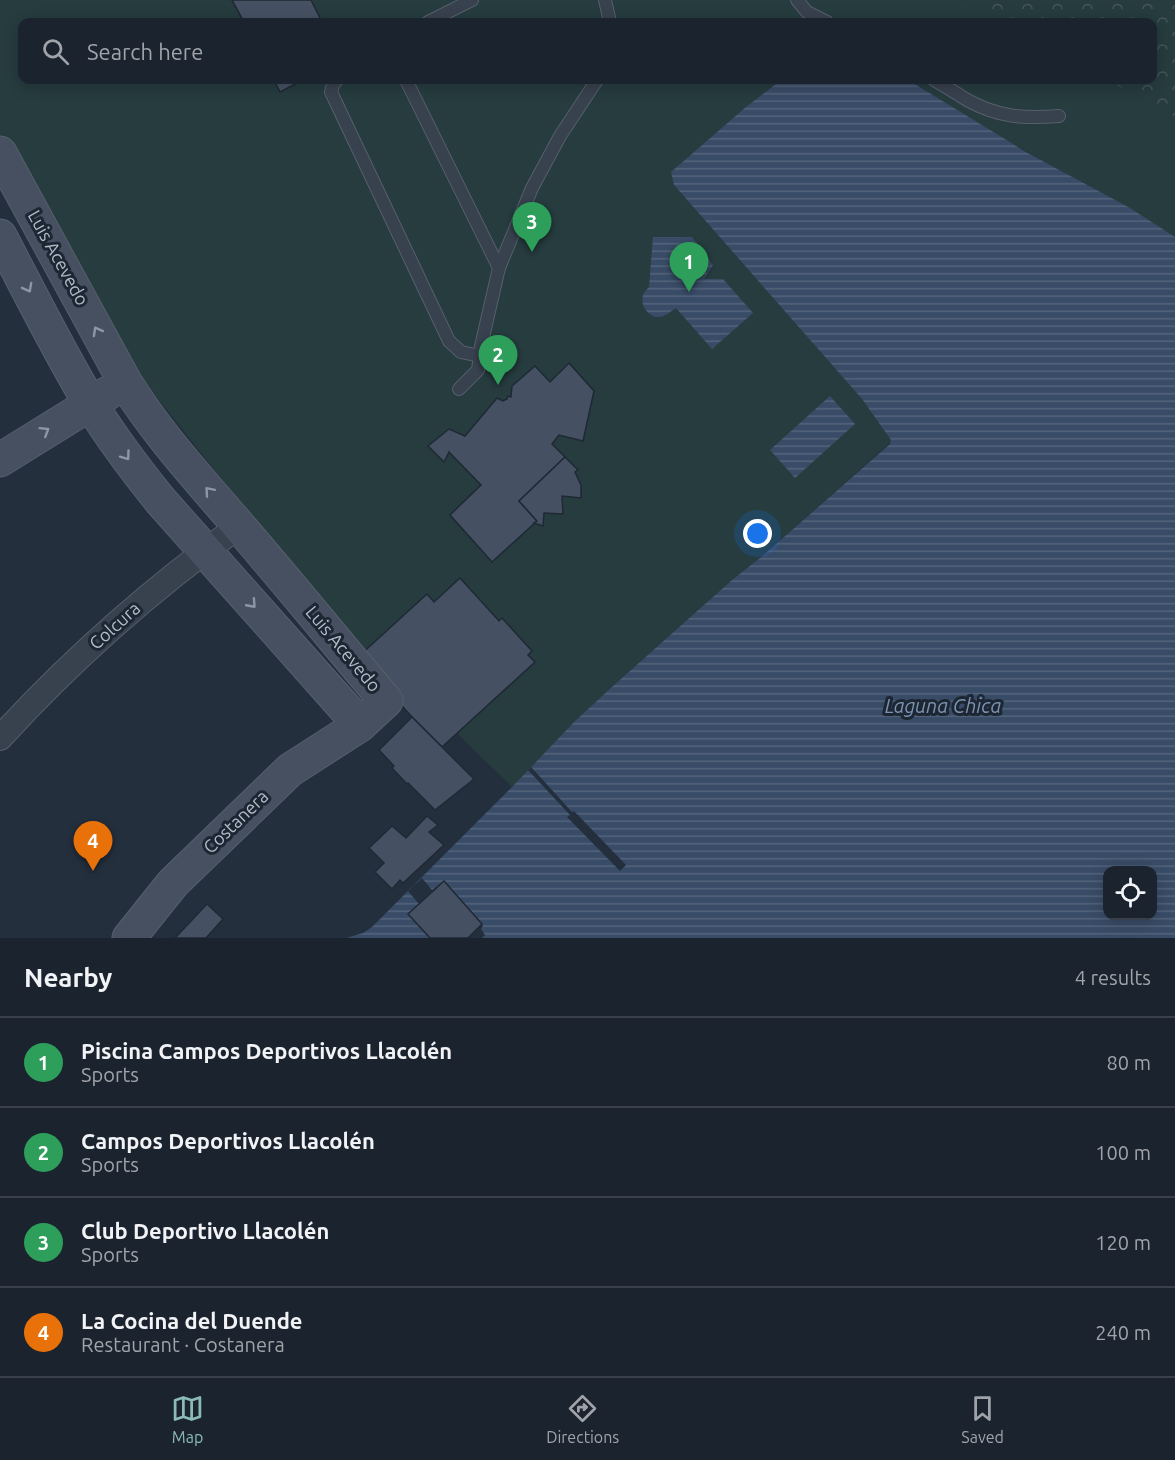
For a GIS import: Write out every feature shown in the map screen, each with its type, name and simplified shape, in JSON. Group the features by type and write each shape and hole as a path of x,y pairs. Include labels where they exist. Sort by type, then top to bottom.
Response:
{"street":[{"name":"Luis Acevedo","path":"0,153 141,408 160,434 386,702 360,725 205,552 139,474 90,404 0,236"},
{"path":"0,460 125,382"},
{"name":"Colcura","path":"0,738 101,637 141,602 239,526"},
{"name":"Costanera","path":"129,938 173,883 290,770 360,725"}],"lane":[{"path":"436,18 472,0"},
{"path":"605,0 609,18"},
{"path":"797,0 807,12 819,18"},
{"path":"334,84 331,92 449,341 461,352 480,356"},
{"path":"408,84 499,268"},
{"path":"459,389 478,370 499,268 532,188 560,136 594,84"},
{"path":"940,84 968,101 1000,115 1036,118 1059,116"}],"green space":[{"path":"0,0 964,0 998,18 18,18 18,84 776,84 746,107 674,185 862,399 891,442 613,686 575,721 512,787 427,704 358,657 136,371 0,142"},
{"path":"959,0 1175,0 1175,118 1111,84 1157,84 1157,18 993,18"},
{"path":"914,84 1115,84 1175,117 1175,237 1109,197"}],"water":[{"name":"Laguna Chica","path":"776,84 915,84 1026,152 1130,208 1175,237 1175,938 346,938 363,933 372,927 575,721 732,580 890,444 891,440 862,399 674,185 671,172"},
{"path":"653,237 692,237 713,265 704,279 723,279 753,313 712,349 676,308 658,317 648,313 644,306 642,299 649,287"},
{"path":"830,396 855,424 795,478 770,450"}],"pier":[{"path":"531,767 572,812 574,811 626,865 620,871 567,817 570,815 528,770"},
{"path":"422,878 432,890 444,881 483,926 481,929 485,935 482,938 430,938 408,914 419,904 408,891"}],"building":[{"path":"232,0 311,0 320,18 242,18"},
{"path":"276,84 295,84 280,92"},
{"path":"569,363 594,391 583,441 559,435 552,444 565,457 519,501 537,521 492,562 450,515 481,485 449,452 444,462 428,446 449,429 465,436 497,398 503,401 508,396 511,397 512,386 535,366 550,382"},
{"path":"565,457 578,470 575,472 581,485 581,498 562,496 563,514 544,513 543,526 534,523 537,521 519,501"},
{"path":"460,578 499,621 502,618 532,651 528,655 535,662 442,747 358,657 427,594 434,602"},
{"path":"412,717 474,779 435,810 392,768 394,766 379,750"},
{"path":"427,816 438,825 429,832 444,845 403,883 400,880 392,889 375,872 384,863 369,848 392,826 406,838"},
{"path":"444,881 482,924 468,938 430,938 408,914"},
{"path":"207,904 223,919 206,938 175,938"}],"place":[{"name":"Club Deportivo Llacolén","path":"532,252"},
{"name":"Piscina Campos Deportivos Llacolén","path":"689,292"},
{"name":"Campos Deportivos Llacolén","path":"498,385"},
{"name":"La Cocina del Duende","path":"93,871"}]}
